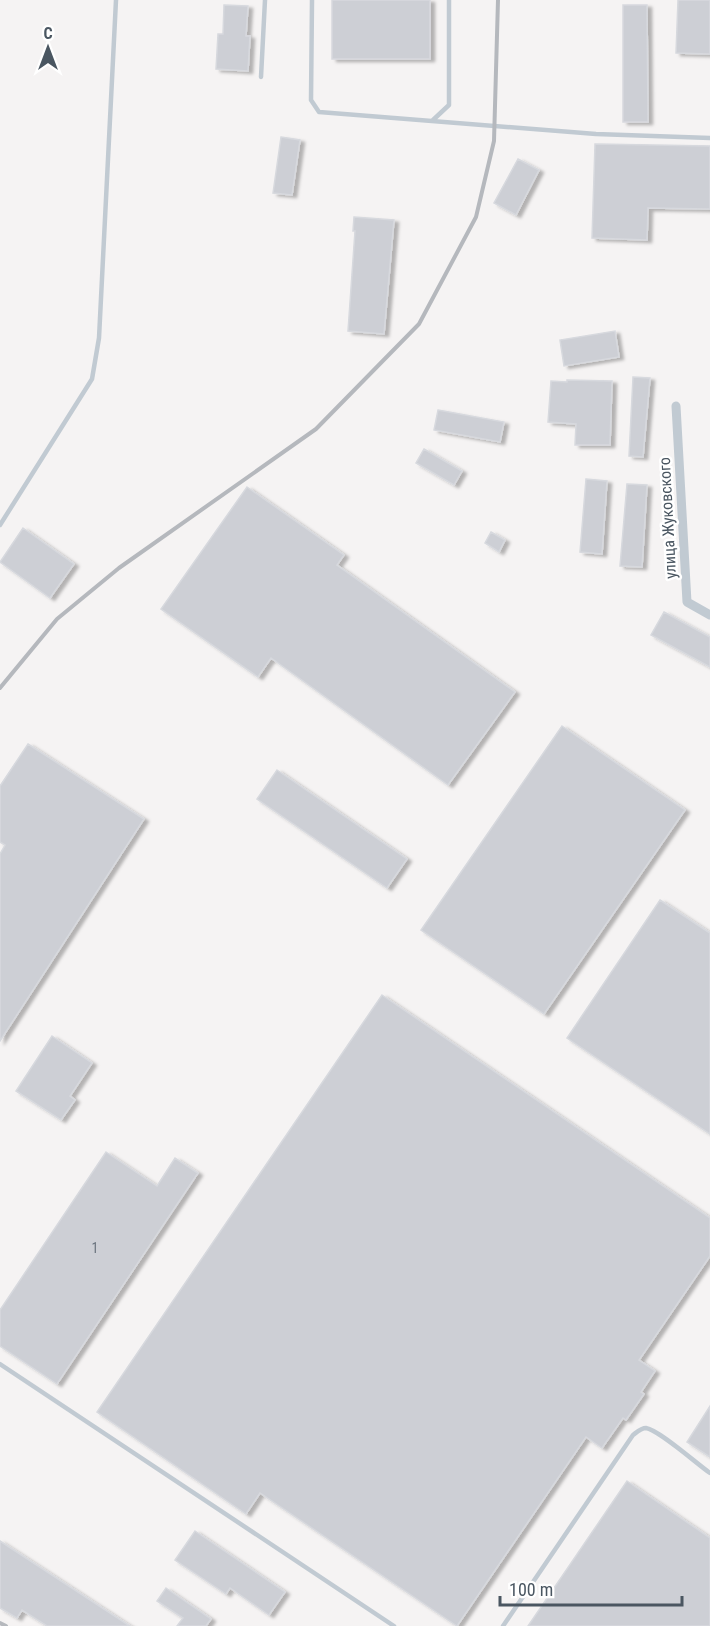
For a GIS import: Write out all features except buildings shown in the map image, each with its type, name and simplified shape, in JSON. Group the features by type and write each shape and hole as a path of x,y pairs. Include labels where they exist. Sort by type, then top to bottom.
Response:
{"street":[{"name":"улица Жуковского","path":"676,406 687,602 710,615"}],"lane":[{"path":"0,525 92,379 99,338 116,0"},
{"path":"261,77 265,0"},
{"path":"312,0 311,100 319,112 596,134 710,138"},
{"path":"433,120 449,105 449,0"},
{"path":"0,1364 394,1626"},
{"path":"503,1626 633,1435 639,1430 646,1428 658,1434 710,1473"}],"railway":[{"path":"0,688 57,619 119,568 316,429 419,324 476,217 494,141 498,0"},
{"path":"0,1623 6,1626"}]}
